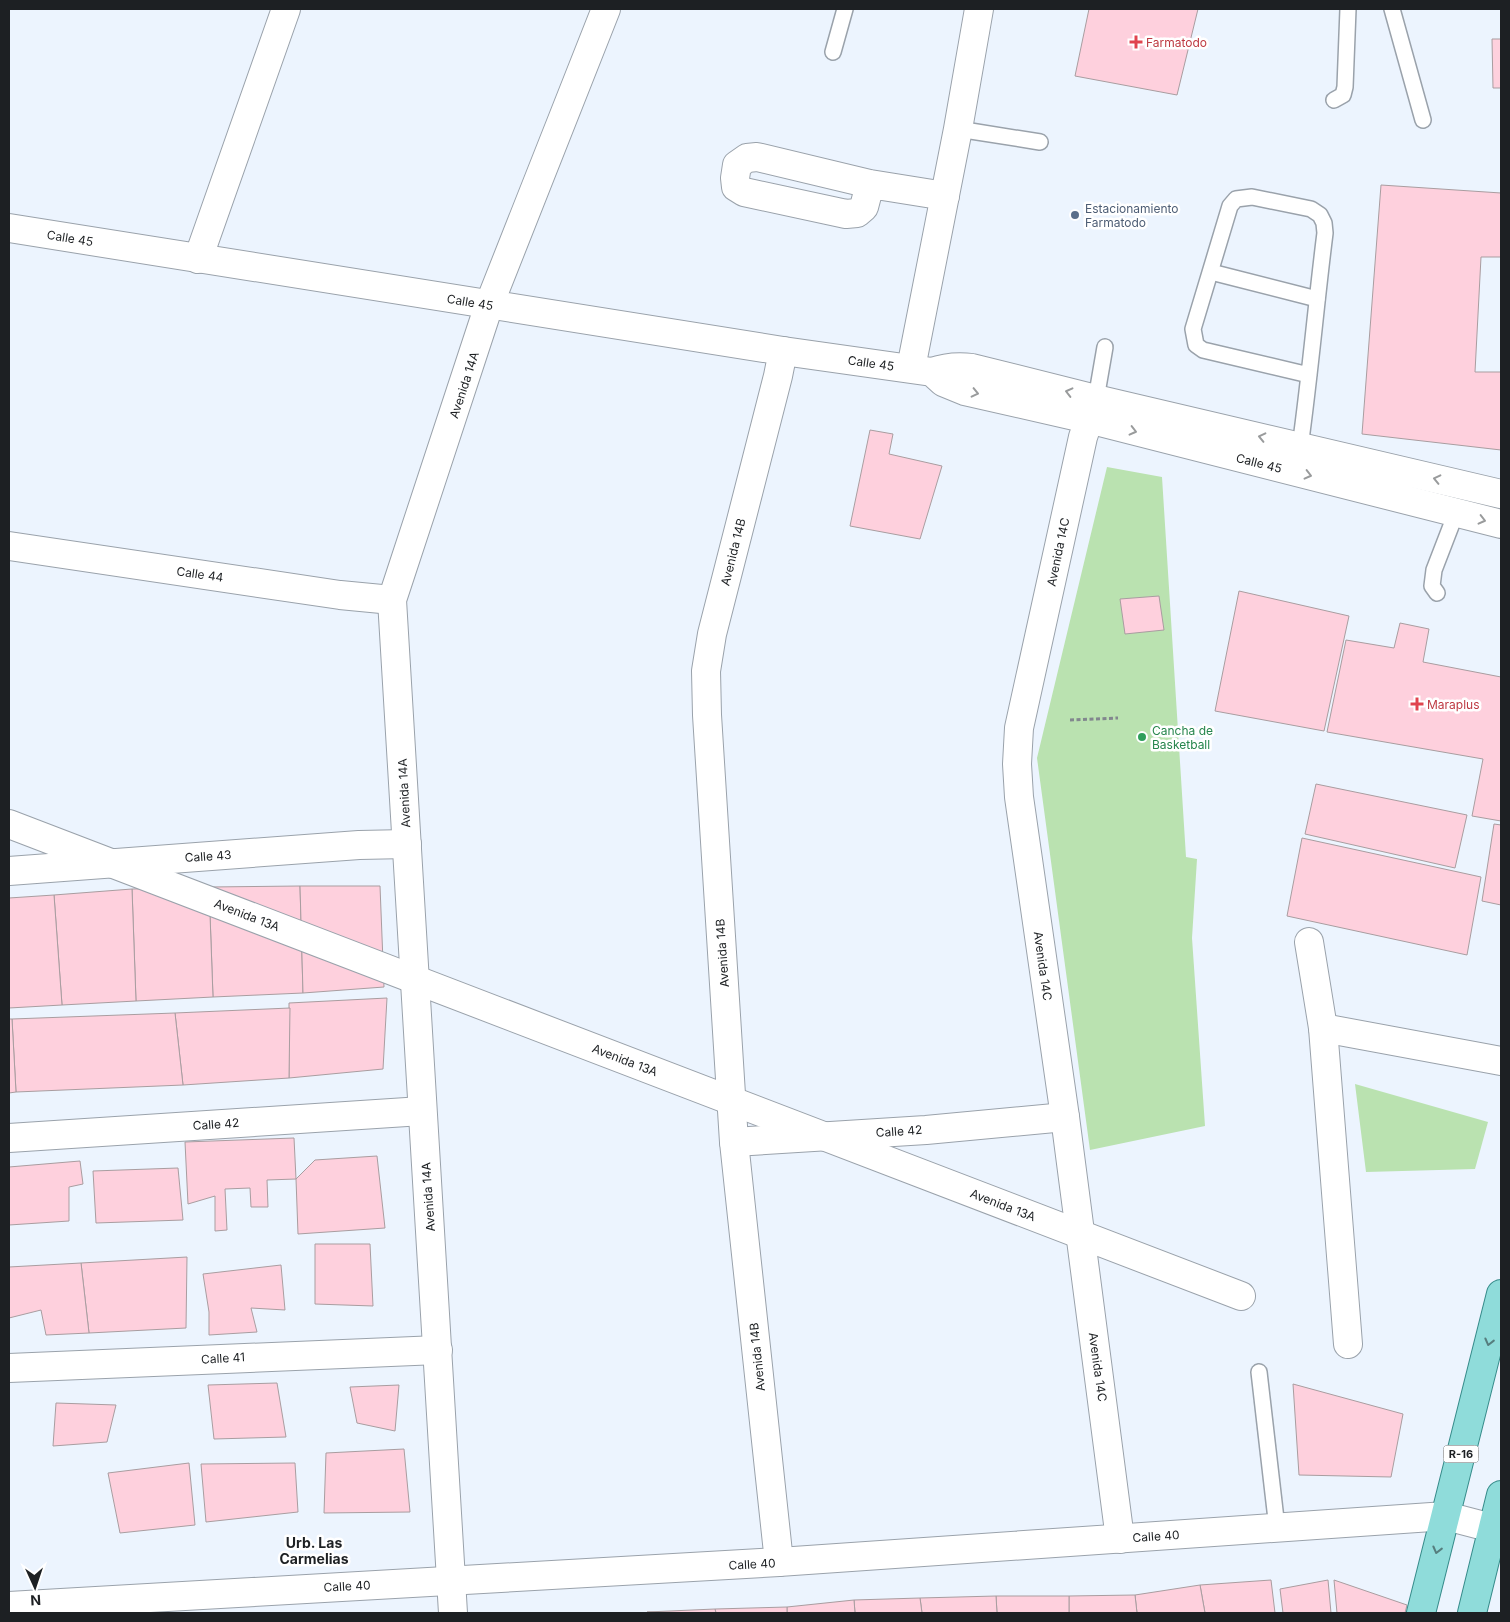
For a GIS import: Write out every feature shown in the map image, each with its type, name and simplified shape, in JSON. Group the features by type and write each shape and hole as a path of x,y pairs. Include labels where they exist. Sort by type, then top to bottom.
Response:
{"main road":[{"name":"R-16","path":"1421,1613 1501,1294"},
{"path":"1472,1613 1501,1495"}],"street":[{"path":"198,259 286,9"},
{"name":"Avenida 14A","path":"452,1613 438,1350 392,600 489,305 606,9"},
{"path":"922,370 945,196 979,9"},
{"path":"870,184 945,196"},
{"name":"Calle 45","path":"9,228 783,351 922,370 943,382 965,391 1092,409 1300,446 1501,494"},
{"name":"Avenida 14B","path":"779,1562 734,1142 707,715 706,671 712,634 783,351"},
{"name":"Calle 45","path":"1092,409 1456,513 1501,524"},
{"name":"Avenida 14C","path":"1092,409 1019,728 1017,764 1019,797 1120,1539"},
{"name":"Calle 44","path":"9,546 340,595 392,600"},
{"name":"Avenida 13A","path":"9,824 1241,1296"},
{"name":"Calle 43","path":"9,872 359,845 407,844"},
{"path":"1309,942 1323,1028 1348,1344"},
{"path":"1323,1028 1501,1061"},
{"name":"Calle 42","path":"9,1138 422,1111"},
{"name":"Calle 42","path":"734,1142 926,1130 1064,1117"},
{"name":"Calle 41","path":"9,1368 438,1350"},
{"name":"Calle 40","path":"9,1606 779,1562 1446,1516 1492,1528"}],"lane":[{"path":"833,52 845,9"},
{"path":"1334,100 1343,95 1345,87 1348,9"},
{"path":"1392,9 1423,120"},
{"path":"958,129 1040,142"},
{"path":"1300,446 1309,375 1325,233 1324,223 1320,215 1311,209 1252,196 1236,199 1230,206 1193,329 1196,345 1203,350 1309,375"},
{"path":"1211,272 1317,299"},
{"path":"1092,409 1104,347"},
{"path":"1437,593 1432,586 1434,570 1456,513"},
{"path":"1260,1372 1277,1528"}],"path":[{"path":"1070,720 1118,718"}],"green space":[{"path":"1107,467 1162,477 1186,857 1197,859 1192,938 1205,1126 1090,1150 1037,758"},
{"path":"1355,1084 1488,1122 1475,1169 1366,1172"}],"building":[{"name":"Farmatodo","path":"1089,9 1198,9 1177,95 1075,76"},
{"path":"1492,39 1501,39 1501,88 1493,88"},
{"path":"1381,185 1501,193 1501,257 1481,257 1475,372 1501,372 1501,450 1362,434"},
{"path":"870,430 893,434 889,454 942,466 920,539 850,526"},
{"path":"1239,591 1349,616 1324,731 1215,711"},
{"path":"1159,596 1164,630 1125,634 1120,599"},
{"name":"Maraplus","path":"1400,623 1429,629 1423,662 1501,677 1501,821 1472,816 1483,759 1327,732 1346,640 1394,648"},
{"path":"1316,784 1467,815 1455,868 1305,834"},
{"path":"1494,824 1501,825 1501,905 1482,901"},
{"path":"1302,838 1481,877 1467,955 1287,916"},
{"path":"300,886 303,993 213,997 209,887"},
{"path":"300,886 380,886 384,987 303,993"},
{"path":"209,887 213,997 136,1001 132,889"},
{"path":"132,889 136,1001 62,1005 54,895"},
{"path":"54,895 62,1005 9,1008 9,898"},
{"path":"387,998 383,1069 289,1078 289,1003"},
{"path":"290,1008 289,1078 183,1085 175,1013"},
{"path":"175,1013 183,1085 16,1092 12,1019"},
{"path":"9,1019 12,1019 16,1092 9,1093"},
{"path":"294,1138 296,1179 267,1180 268,1207 251,1207 250,1188 225,1189 227,1230 215,1231 215,1196 188,1204 185,1142"},
{"path":"377,1156 385,1228 298,1234 296,1179 315,1160"},
{"path":"80,1161 83,1184 69,1187 69,1221 9,1225 9,1167"},
{"path":"178,1168 183,1220 96,1223 93,1171"},
{"path":"315,1244 370,1244 373,1306 315,1304"},
{"path":"187,1257 186,1328 89,1333 81,1263"},
{"path":"81,1263 89,1333 46,1335 41,1310 9,1318 9,1267"},
{"path":"281,1265 285,1310 251,1308 257,1332 209,1335 209,1312 203,1274"},
{"path":"277,1383 286,1437 214,1439 208,1385"},
{"path":"1293,1384 1403,1414 1391,1477 1299,1475"},
{"path":"399,1385 395,1431 357,1423 350,1387"},
{"path":"56,1403 116,1405 107,1442 53,1446"},
{"path":"404,1449 410,1512 324,1513 326,1453"},
{"path":"189,1463 195,1525 120,1533 108,1473"},
{"path":"295,1463 298,1512 206,1522 201,1464"},
{"path":"1271,1580 1275,1613 1205,1613 1200,1585"},
{"path":"1328,1580 1331,1613 1283,1613 1280,1589"},
{"path":"1334,1580 1407,1605 1405,1613 1337,1613"},
{"path":"1200,1585 1205,1613 1137,1613 1135,1595"},
{"path":"1135,1595 1137,1613 1069,1613 1069,1596"},
{"path":"996,1596 1069,1596 1069,1613 997,1613"},
{"path":"996,1596 997,1613 922,1613 920,1598"},
{"path":"920,1598 922,1613 855,1613 854,1600"},
{"path":"854,1600 855,1613 787,1613 787,1607"},
{"path":"787,1607 787,1613 716,1613 715,1609"},
{"path":"715,1609 716,1613 647,1612"}],"place":[{"name":"Farmatodo","path":"1136,42"},
{"name":"Estacionamiento Farmatodo","path":"1075,215"},
{"name":"Maraplus","path":"1417,704"},
{"name":"Cancha de Basketball","path":"1142,737"}],"district":[{"name":"Urb. Las Carmelias","path":"314,1550"}]}
